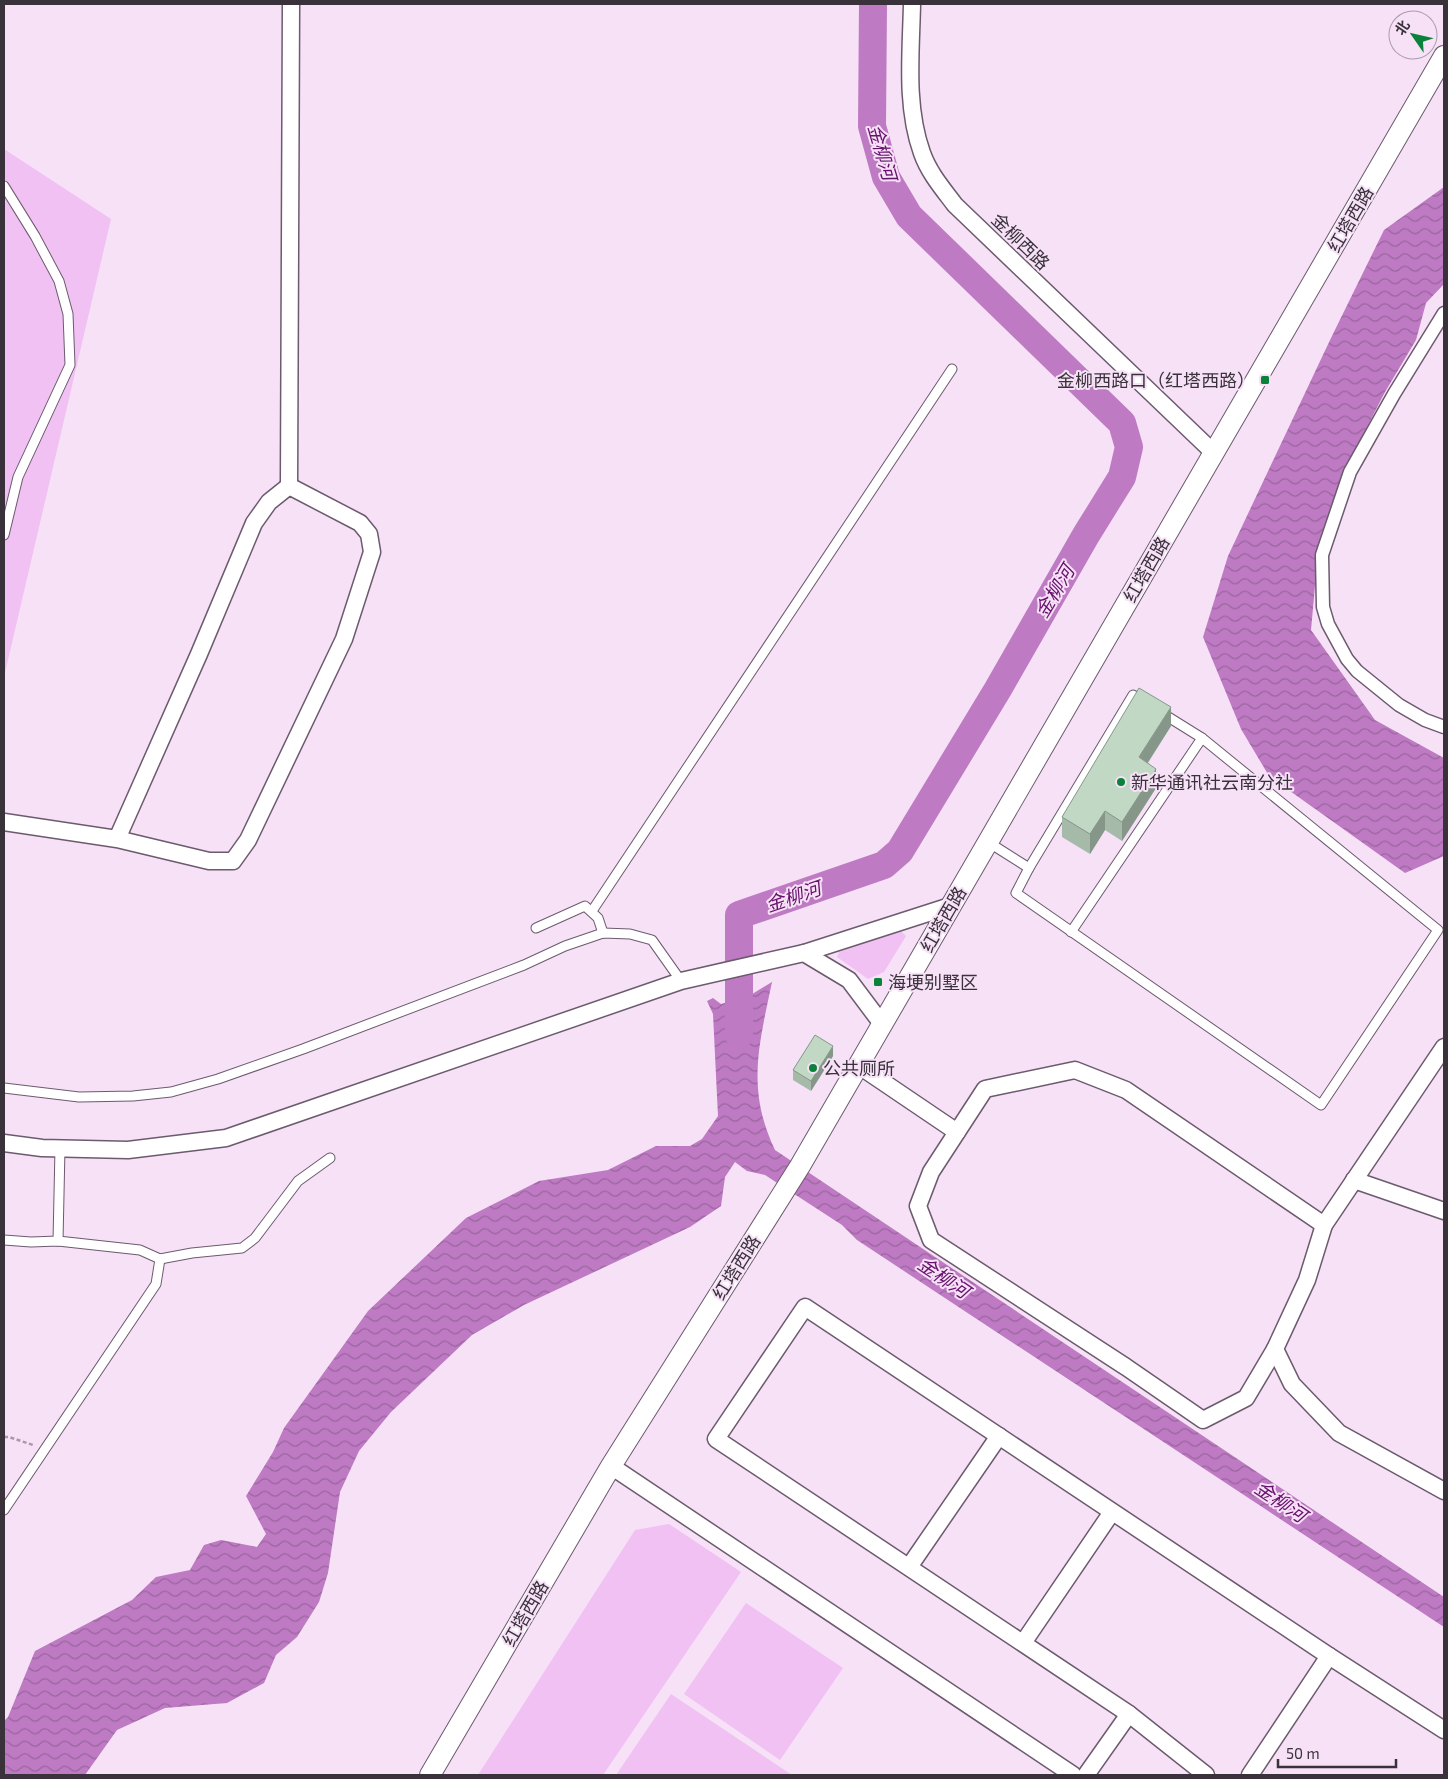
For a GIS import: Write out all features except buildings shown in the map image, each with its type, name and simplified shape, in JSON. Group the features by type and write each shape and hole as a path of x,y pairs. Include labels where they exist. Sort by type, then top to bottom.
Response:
{"street":[{"path":"289,486 291,4"},
{"name":"金柳西路","path":"912,4 910,80 914,124 922,154 934,177 955,206 1214,453"},
{"name":"红塔西路","path":"430,1775 611,1466 800,1166 1444,58"},
{"path":"1444,313 1394,394 1350,472 1322,556 1322,564 1323,607 1328,624 1352,665 1399,705 1425,720 1444,727"},
{"path":"116,839 199,654 254,523 269,502 289,486"},
{"path":"4,822 116,839 209,861 233,861 248,840 344,639 372,552 369,534 360,523 289,486"},
{"path":"4,1143 60,1148 128,1150 226,1138 681,981 804,953 950,906"},
{"path":"804,953 849,980 882,1024"},
{"path":"1324,1225 1126,1090 1075,1070 984,1090 931,1172 918,1206 932,1240 1126,1366 1203,1420 1246,1398 1276,1349 1307,1280 1324,1225 1444,1047"},
{"path":"858,1065 957,1132"},
{"path":"1354,1180 1444,1211"},
{"path":"1206,1775 1129,1714 716,1439 805,1307 1329,1656 1444,1730"},
{"path":"1276,1349 1292,1384 1339,1433 1444,1491"},
{"path":"909,1567 998,1436"},
{"path":"611,1466 1073,1775"},
{"path":"1023,1643 1112,1512"},
{"path":"1250,1775 1329,1656"},
{"path":"1086,1775 1129,1714"}],"lane":[{"path":"4,186 35,236 59,281 68,314 70,365 18,477 4,535"},
{"path":"592,910 952,369"},
{"path":"1132,695 1202,738 1438,930 1321,1105 1016,893 1132,695"},
{"path":"1072,932 1202,738"},
{"path":"988,842 1029,868"},
{"path":"536,928 585,906 592,910 598,918 603,933"},
{"path":"4,1088 79,1096 133,1096 171,1092 218,1079 303,1049 524,965 565,946 603,933 630,934 652,940 681,981"},
{"path":"58,1241 60,1148"},
{"path":"4,1240 58,1241 140,1250 160,1259 192,1253 242,1248 255,1238 298,1180 330,1158"},
{"path":"4,1510 156,1284 160,1259"}],"path":[{"path":"4,1437 44,1450"}],"shaded area":[{"path":"4,149 111,219 4,677"},
{"path":"899,929 906,936 884,972 868,979 837,957 839,952"},
{"path":"669,1524 741,1572 603,1775 478,1775 635,1530"},
{"path":"746,1603 843,1668 780,1760 684,1694"},
{"path":"671,1694 792,1775 616,1775"}],"water":[{"path":"1444,187 1444,284 1426,303 1416,340 1385,392 1344,472 1318,553 1311,630 1375,720 1444,758 1444,856 1405,873 1269,776 1241,729 1203,637 1228,556 1384,230"},
{"path":"772,982 760,1047 758,1087 760,1107 775,1150 1444,1597 1444,1627 857,1240 842,1225 765,1175 747,1171 735,1162 725,1177 721,1206 690,1227 524,1305 472,1335 391,1412 359,1451 340,1492 328,1573 319,1602 297,1637 276,1655 264,1683 227,1703 165,1708 117,1730 85,1775 4,1775 4,1721 8,1717 35,1651 132,1600 156,1577 190,1570 204,1545 221,1540 257,1547 266,1534 246,1496 273,1452 284,1428 368,1311 466,1218 539,1181 608,1170 656,1146 690,1146 702,1139 718,1116 713,1014 707,1001 713,998 721,1004 749,996"}],"waterway":[{"name":"金柳河","path":"739,1035 739,915 884,865 900,851 998,689 1086,535 1122,477 1129,447 1122,423 909,216 886,177 872,126 873,4"}],"place":[{"name":"金柳西路口（红塔西路）","path":"1265,380"},
{"name":"新华通讯社云南分社","path":"1121,782"},
{"name":"海埂别墅区","path":"878,982"},
{"name":"公共厕所","path":"813,1068"}]}
